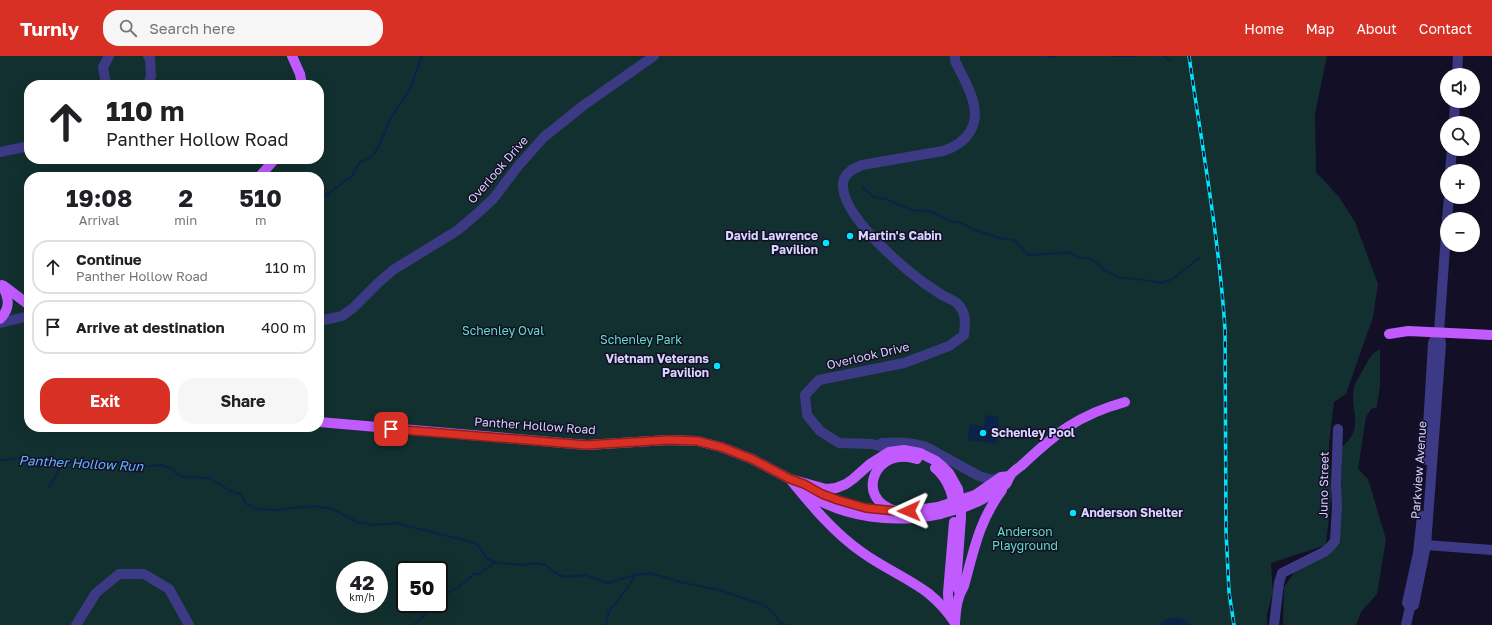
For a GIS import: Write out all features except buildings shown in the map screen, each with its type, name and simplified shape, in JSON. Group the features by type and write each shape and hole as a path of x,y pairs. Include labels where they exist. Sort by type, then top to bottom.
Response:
{"main road":[{"path":"292,56 301,80"},
{"path":"263,172 271,164"},
{"path":"1,284 24,302"},
{"path":"0,319 6,311 8,302 7,294 1,284"},
{"path":"1389,334 1408,331 1492,335"},
{"path":"801,486 814,499 833,507 865,516 882,519 920,518 976,498 1006,479 1066,427 1096,411 1125,402"},
{"name":"Panther Hollow Road","path":"324,422 586,445 668,440 697,441 721,447 752,459 801,486"},
{"path":"801,486 826,489 836,488 853,479 884,454 895,450 912,451 929,457 949,473 958,489 961,507 956,585 960,592"},
{"path":"896,511 888,509 881,503 875,495 873,489 875,472 885,462 897,457 913,458 932,466 940,472 952,494 955,509 948,593 949,614"},
{"path":"801,486 844,539 863,553 929,594 955,622 957,601 964,586 981,526 986,514 1006,479"},
{"path":"801,486 853,505 879,510 939,511"},
{"path":"929,594 960,592"}],"street":[{"path":"105,80 103,67 109,56"},
{"path":"148,56 150,58 151,76 150,80"},
{"name":"Overlook Drive","path":"324,320 342,316 353,308 393,270 458,230 493,199 519,165 544,137 584,105 654,56"},
{"name":"Overlook Drive","path":"955,56 955,61 970,92 974,106 973,123 965,138 953,148 943,151 862,165 853,169 846,176 843,182 844,196 857,219 889,254 942,295 958,303 966,316 964,336 949,346 904,364 819,380 805,395 807,415 820,431 839,443 872,444 900,442 917,444 926,447 979,476 992,480 1006,479"},
{"path":"1457,68 1458,56"},
{"path":"0,152 24,147"},
{"name":"Parkview Avenue","path":"1406,625 1410,607 1414,605 1426,545 1441,344 1439,332 1445,252"},
{"path":"0,323 24,317"},
{"name":"Parkview Avenue","path":"1410,607 1407,603 1418,553 1423,514 1433,343 1439,332"},
{"name":"Juno Street","path":"1274,625 1279,583 1282,573 1324,552 1335,541 1338,429"},
{"name":"Overlook Drive","path":"872,444 895,450"},
{"path":"1426,545 1492,550"},
{"path":"76,625 96,593 119,574 144,574 169,589 189,625"}],"green space":[{"name":"Schenley Park","path":"0,56 1327,56 1315,114 1316,172 1339,197 1355,222 1378,284 1373,317 1346,394 1334,402 1329,444 1331,496 1326,545 1271,563 1273,593 1267,614 1267,625 0,625"},
{"path":"1380,349 1380,385 1377,407 1371,409 1366,417 1358,469 1368,479 1386,539 1377,594 1361,612 1356,625 1283,625 1284,587 1296,570 1340,542 1342,447 1349,439 1355,425 1353,404 1354,387 1369,359"}],"water":[{"name":"Schenley Pool","path":"985,415 999,417 996,444 968,440 970,424 984,427"},
{"path":"1174,617 1185,620 1190,625 1159,625 1163,621"}],"waterway":[{"path":"324,196 352,176 359,163 371,157 378,148 391,118 410,89 422,56"},
{"path":"1049,56 1057,56"},
{"path":"1111,56 1137,56"},
{"path":"1163,56 1172,61"},
{"path":"863,187 873,197 886,199 912,210 932,212 950,221 959,222 975,230 1000,238 1014,240 1028,255 1068,252 1080,258 1090,258 1105,270 1120,278 1161,283 1173,279 1199,258"},
{"name":"Panther Hollow Run","path":"0,460 26,458 47,463 68,462 94,464 119,462 139,467 162,465 173,470 178,475 185,477 210,478 230,491 241,494 245,503 257,509 275,510 314,506 333,509 357,522 374,525 396,523 475,543 481,549 486,558 495,562 522,565 536,563 545,565 559,575 566,577 585,575 608,583 635,575 650,573 684,583 719,590 761,604 772,611 780,622 786,625"},
{"path":"49,488 62,462"},
{"path":"448,593 460,586 474,574 479,574 495,562"},
{"path":"606,625 609,611 629,586 635,575"},
{"path":"414,625 426,613"}],"railway":[{"path":"1189,56 1210,192 1219,261 1225,329 1226,531 1229,592 1234,625"}],"place":[{"name":"Martin's Cabin","path":"850,236"},
{"name":"David Lawrence Pavilion","path":"826,243"},
{"name":"Vietnam Veterans Pavilion","path":"717,366"},
{"name":"Schenley Pool","path":"983,433"},
{"name":"Anderson Shelter","path":"1073,513"}],"route":[{"path":"391,429 586,445 668,440 697,441 721,447 752,459 822,494 853,505 879,510 909,511"}],"park label":[{"name":"Schenley Oval","path":"503,331"},
{"name":"Anderson Playground","path":"1025,539"}]}
